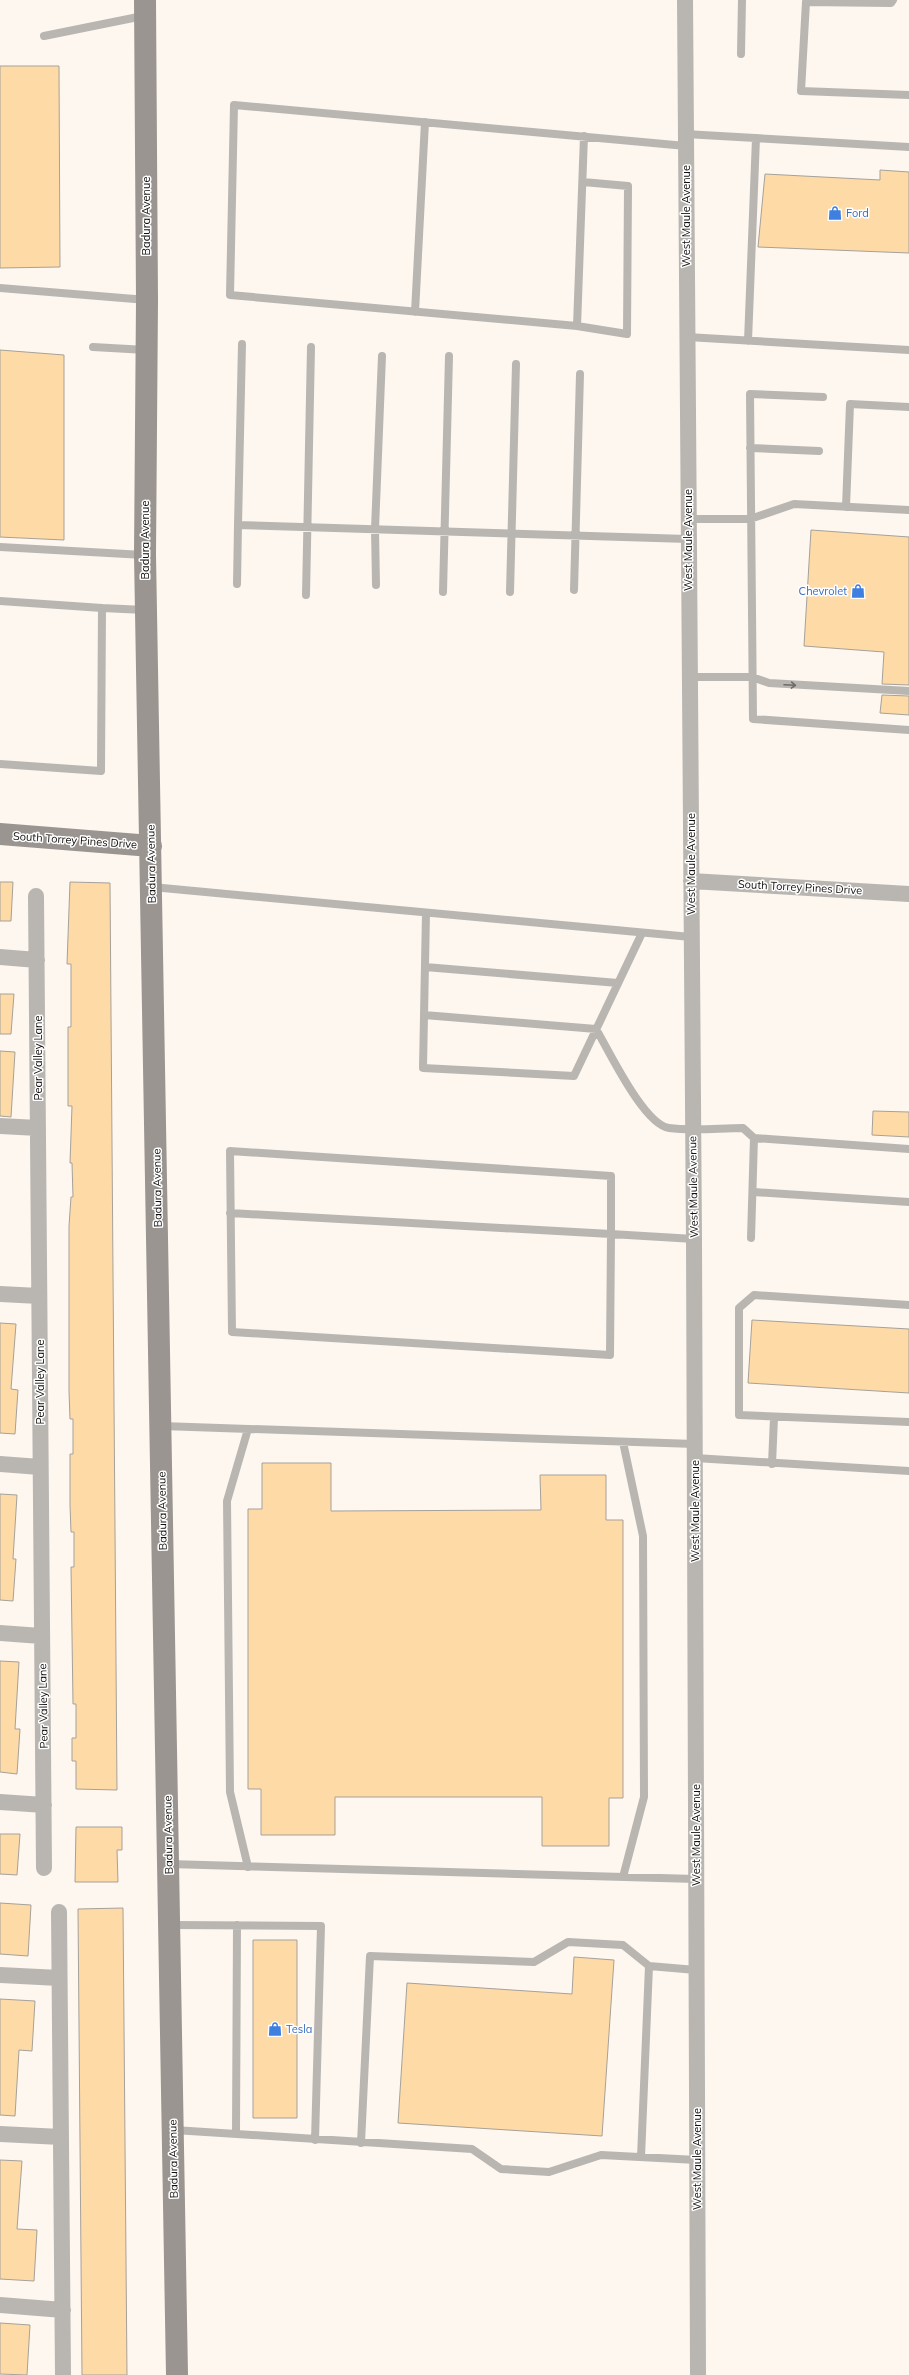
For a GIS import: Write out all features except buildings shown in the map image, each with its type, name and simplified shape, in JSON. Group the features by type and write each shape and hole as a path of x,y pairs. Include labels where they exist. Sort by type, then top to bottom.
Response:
{"main road":[{"name":"Badura Avenue","path":"145,8 147,300 145,555 177,2375"},
{"name":"South Torrey Pines Drive","path":"0,834 151,846"}],"street":[{"name":"West Maule Avenue","path":"685,0 694,1239 698,2375"},
{"name":"South Torrey Pines Drive","path":"691,881 909,894"},
{"name":"Pear Valley Lane","path":"36,896 44,1868"},
{"path":"0,957 37,960"},
{"path":"0,1126 38,1128"},
{"path":"0,1294 39,1296"},
{"path":"0,1464 40,1467"},
{"path":"0,1633 42,1636"},
{"path":"0,1802 44,1805"},
{"path":"59,1912 63,2375"},
{"path":"0,1975 59,1978"},
{"path":"0,2134 61,2137"},
{"path":"0,2306 63,2310"}],"lane":[{"path":"741,54 742,0"},
{"path":"893,0 891,3 806,2 801,91 909,95"},
{"path":"44,36 145,8"},
{"path":"583,182 628,186 627,334 577,326 230,295 234,105 584,136 686,140 756,138 909,147"},
{"path":"415,312 424,122"},
{"path":"577,326 584,136"},
{"path":"748,341 756,138"},
{"path":"0,288 147,300"},
{"path":"687,337 909,350"},
{"path":"237,584 242,344"},
{"path":"93,347 147,350"},
{"path":"306,595 311,347"},
{"path":"376,585 376,529 382,356"},
{"path":"443,592 450,356"},
{"path":"510,592 510,533 516,364"},
{"path":"574,590 580,374"},
{"path":"824,397 750,394 753,719 909,730"},
{"path":"846,507 850,404 909,407"},
{"path":"750,448 819,451"},
{"path":"688,519 750,519 794,504 909,510"},
{"path":"238,525 688,539"},
{"path":"0,547 145,555"},
{"path":"0,601 146,610"},
{"path":"0,764 100,771 102,608"},
{"path":"689,676 752,677 768,683 909,692"},
{"path":"152,887 691,937"},
{"path":"426,913 423,1068 574,1076 642,933"},
{"path":"425,967 618,983"},
{"path":"424,1015 596,1029"},
{"path":"596,1029 633,1094 653,1118 668,1128 743,1128 754,1138 909,1149"},
{"path":"751,1238 754,1192 754,1138"},
{"path":"230,1150 611,1176 611,1234 610,1355 232,1332 230,1150"},
{"path":"754,1192 909,1202"},
{"path":"230,1214 694,1239"},
{"path":"909,1305 754,1295 739,1308 739,1415 774,1418 909,1422"},
{"path":"772,1464 774,1418"},
{"path":"161,1426 623,1442 695,1451 772,1464 909,1471"},
{"path":"248,1429 227,1501 230,1792 248,1866"},
{"path":"623,1442 643,1536 644,1757 644,1797 623,1877"},
{"path":"169,1864 696,1879"},
{"path":"170,1925 321,1926 315,2140"},
{"path":"236,2134 237,1925"},
{"path":"361,2142 370,1956 534,1962 568,1942 623,1945 649,1966 696,1970"},
{"path":"641,2157 649,1966"},
{"path":"173,2130 472,2149 501,2169 549,2172 601,2155 697,2160"}],"place":[{"name":"Ford","path":"835,213"},
{"name":"Chevrolet","path":"858,591"},
{"name":"Tesla","path":"275,2029"}]}
